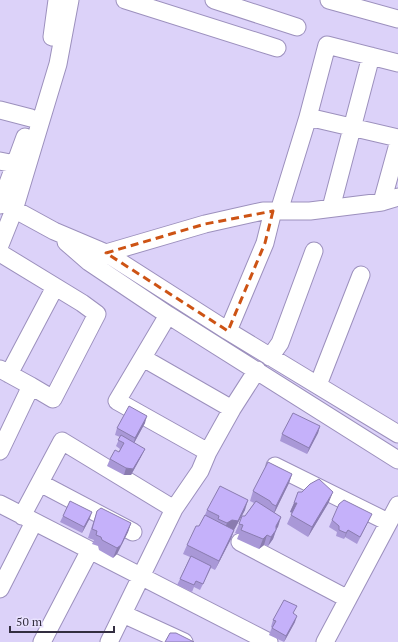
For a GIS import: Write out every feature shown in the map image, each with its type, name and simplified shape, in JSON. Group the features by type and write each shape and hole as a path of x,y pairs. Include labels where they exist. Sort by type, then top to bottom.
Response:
{"street":[{"path":"0,244 5,206 8,163 31,118 50,54 58,0"},
{"path":"5,206 58,64 70,0"},
{"path":"124,0 277,48"},
{"path":"214,0 297,27"},
{"path":"329,0 398,19"},
{"path":"228,331 265,243 308,118 327,44 398,63"},
{"path":"331,208 371,56"},
{"path":"0,110 31,118"},
{"path":"308,118 398,138"},
{"path":"382,202 398,144"},
{"path":"89,262 106,253 205,224 263,211 310,211 382,202 398,197"},
{"path":"5,206 54,231 106,253 228,331 398,434"},
{"path":"54,231 89,262 168,315 398,460"},
{"path":"270,357 280,343 314,251"},
{"path":"0,253 82,303 97,314 53,399 4,372 55,287"},
{"path":"318,385 361,275"},
{"path":"168,315 117,401 208,452"},
{"path":"143,358 232,409"},
{"path":"108,642 142,577 174,510 200,471 208,452 232,409 257,370"},
{"path":"0,451 31,386"},
{"path":"0,590 28,519 40,483 62,441 174,510"},
{"path":"275,466 388,522"},
{"path":"40,483 133,532"},
{"path":"0,504 269,642"},
{"path":"325,642 398,505"},
{"path":"240,542 348,599"},
{"path":"42,642 90,550"},
{"path":"123,614 184,642"}],"highlighted area":[{"path":"273,211 265,243 228,331 106,253 205,224"}],"building":[{"path":"129,406 147,416 135,438 117,428"},
{"path":"293,413 320,426 309,448 282,434"},
{"path":"121,435 145,449 133,469 126,468 110,459 115,450 119,452 124,443 118,440"},
{"path":"268,462 292,474 276,506 253,491"},
{"path":"319,479 333,492 312,527 291,515 297,503 294,503 298,492 302,492 310,484"},
{"path":"220,486 248,500 238,521 232,520 227,523 218,519 219,516 207,510"},
{"path":"344,500 372,514 360,537 348,530 346,533 339,530 339,526 332,520 339,504"},
{"path":"70,501 92,512 84,527 63,516"},
{"path":"256,501 281,517 276,526 276,530 271,537 267,535 263,539 241,530 243,525 239,524 242,516 245,516"},
{"path":"101,508 131,523 121,545 117,548 102,540 101,537 96,535 97,531 92,529 97,511"},
{"path":"205,515 234,530 219,561 187,545 196,526 199,526"},
{"path":"191,556 211,566 203,584 196,581 194,585 180,579"},
{"path":"284,600 297,606 293,613 297,616 286,636 272,628 276,621 273,620"},
{"path":"170,633 176,633 194,642 165,642"}]}
